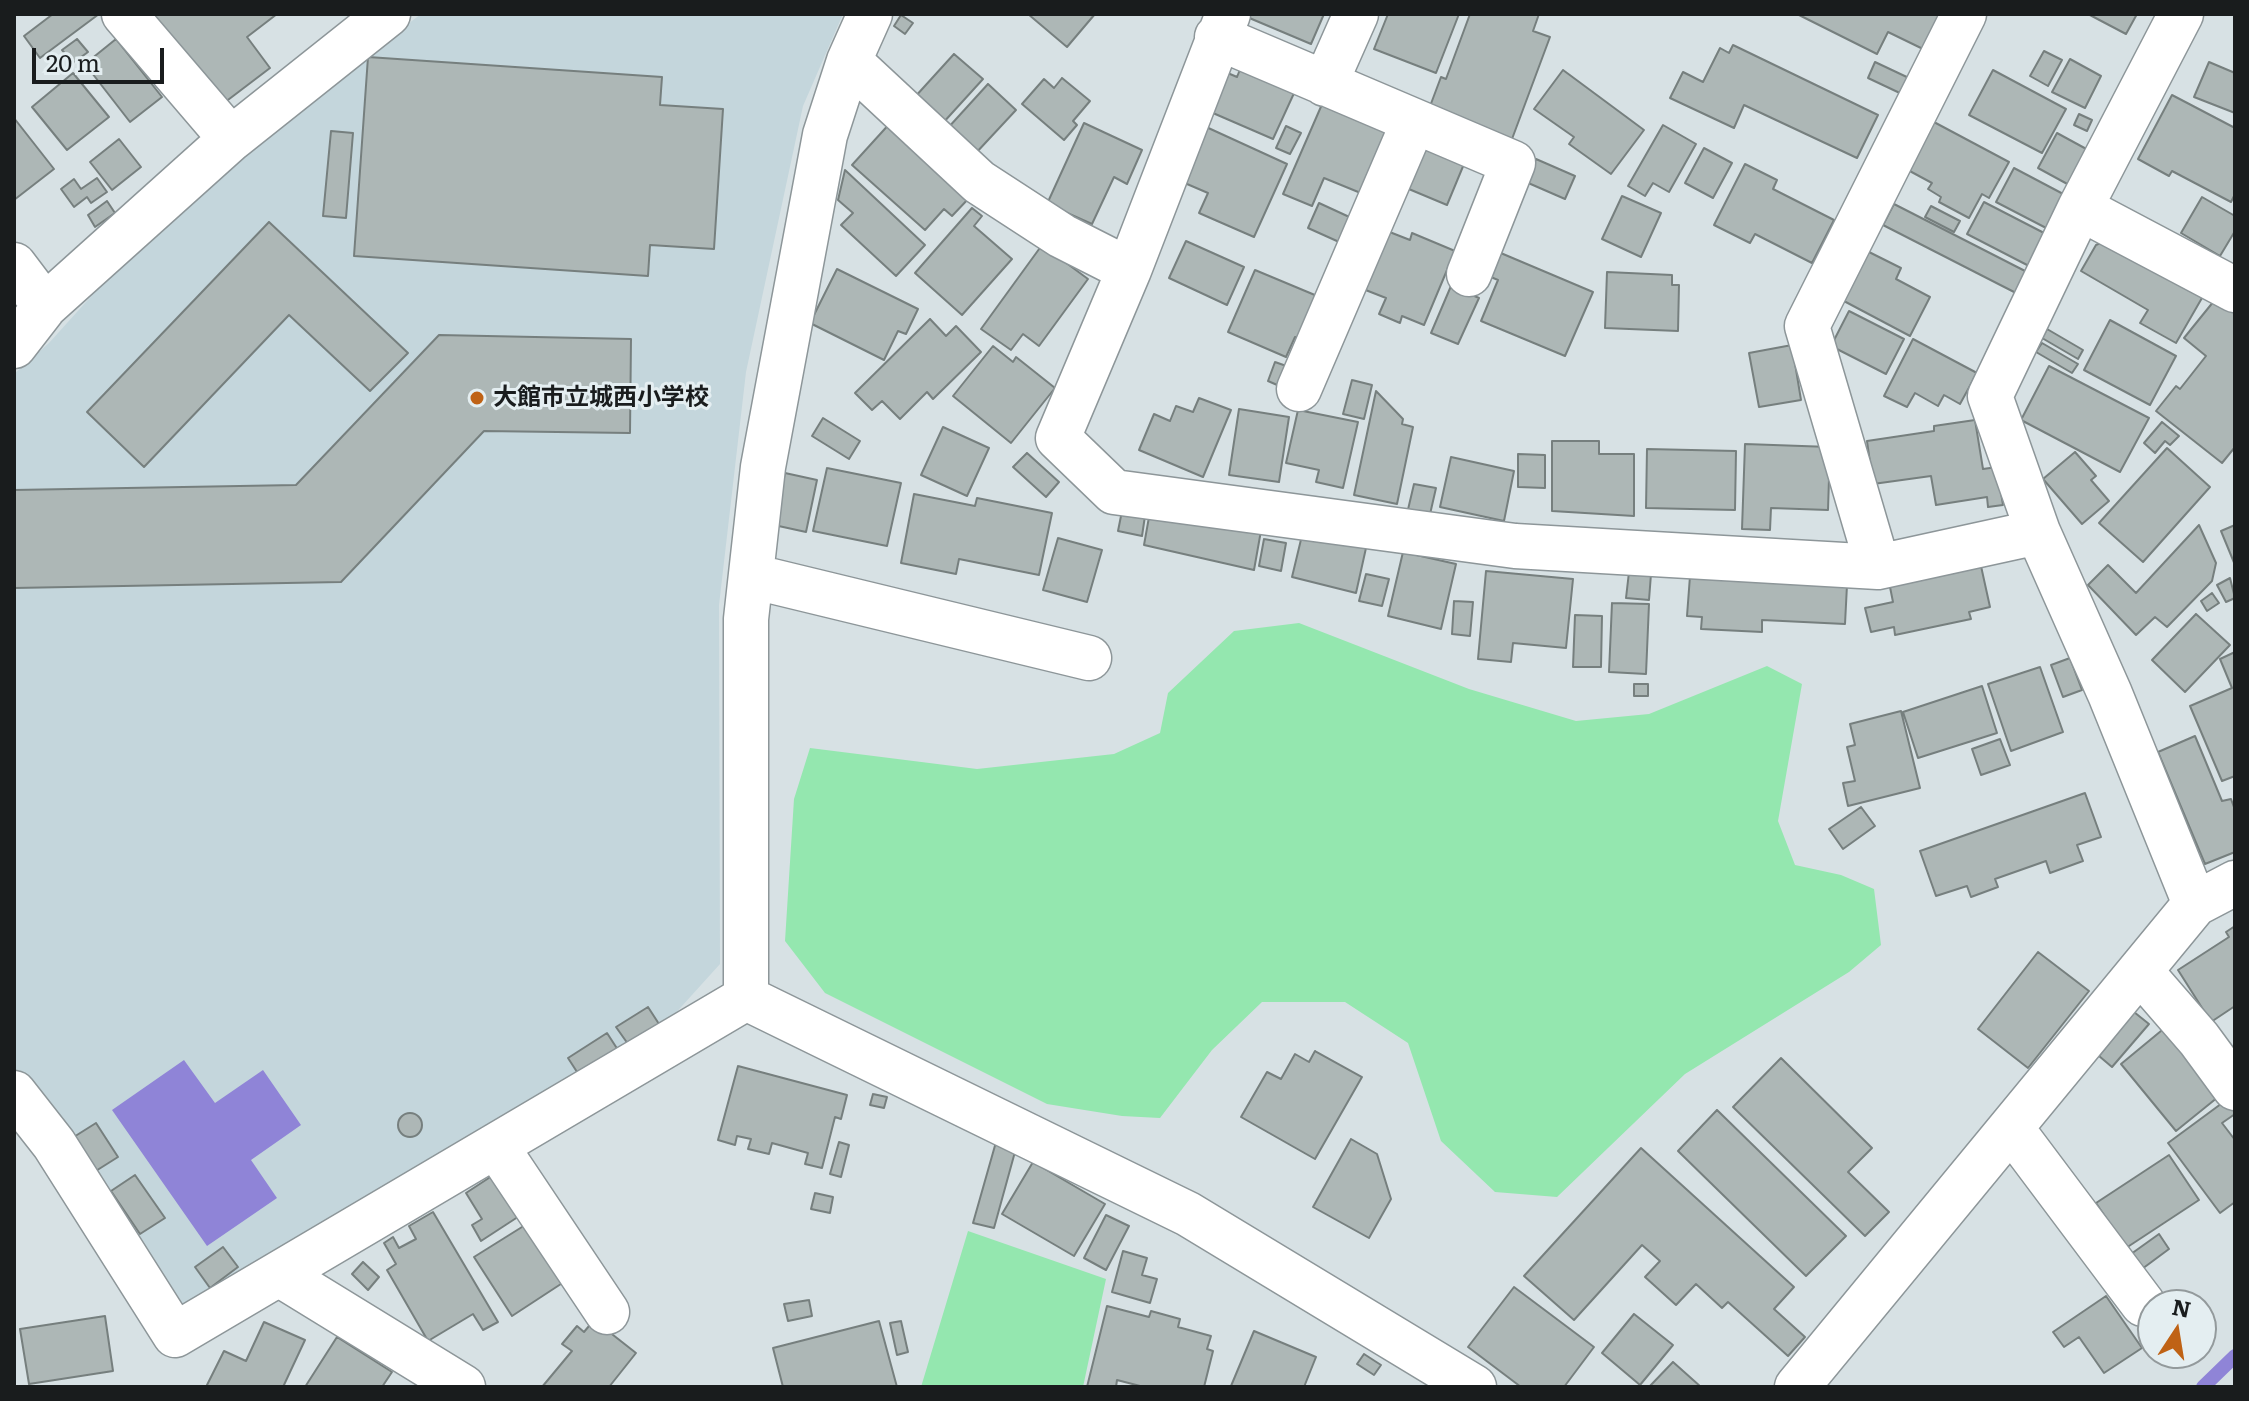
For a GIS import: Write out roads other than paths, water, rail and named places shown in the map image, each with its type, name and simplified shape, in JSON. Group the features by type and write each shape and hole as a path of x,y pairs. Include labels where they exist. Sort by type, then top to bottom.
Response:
{"street":[{"path":"124,14 231,139"},
{"path":"14,346 45,306 231,139 388,14"},
{"path":"746,998 746,619 763,467 825,135 849,61 870,14"},
{"path":"1325,84 1356,14"},
{"path":"1878,567 1807,326 1964,14"},
{"path":"2181,14 2080,208 1990,396 2038,532 2110,694 2195,904"},
{"path":"1469,274 1513,163 1325,84 1222,26 1129,270 1058,438 1114,492 1515,546 1878,567 2038,532"},
{"path":"849,61 979,182 1062,236 1129,270"},
{"path":"1299,389 1414,121"},
{"path":"2080,208 2235,290"},
{"path":"14,265 45,306"},
{"path":"751,576 1089,658"},
{"path":"1797,1387 2195,904 2235,883"},
{"path":"2140,971 2199,1039 2235,1088"},
{"path":"14,1093 54,1144 175,1335 746,998"},
{"path":"746,998 1188,1214 1474,1387"},
{"path":"2011,1128 2137,1296"},
{"path":"496,1146 607,1312"},
{"path":"279,1274 463,1387"}],"waterway":[{"path":"2203,1387 2235,1356"}],"place":[{"name":"大館市立城西小学校","path":"477,398"}]}
